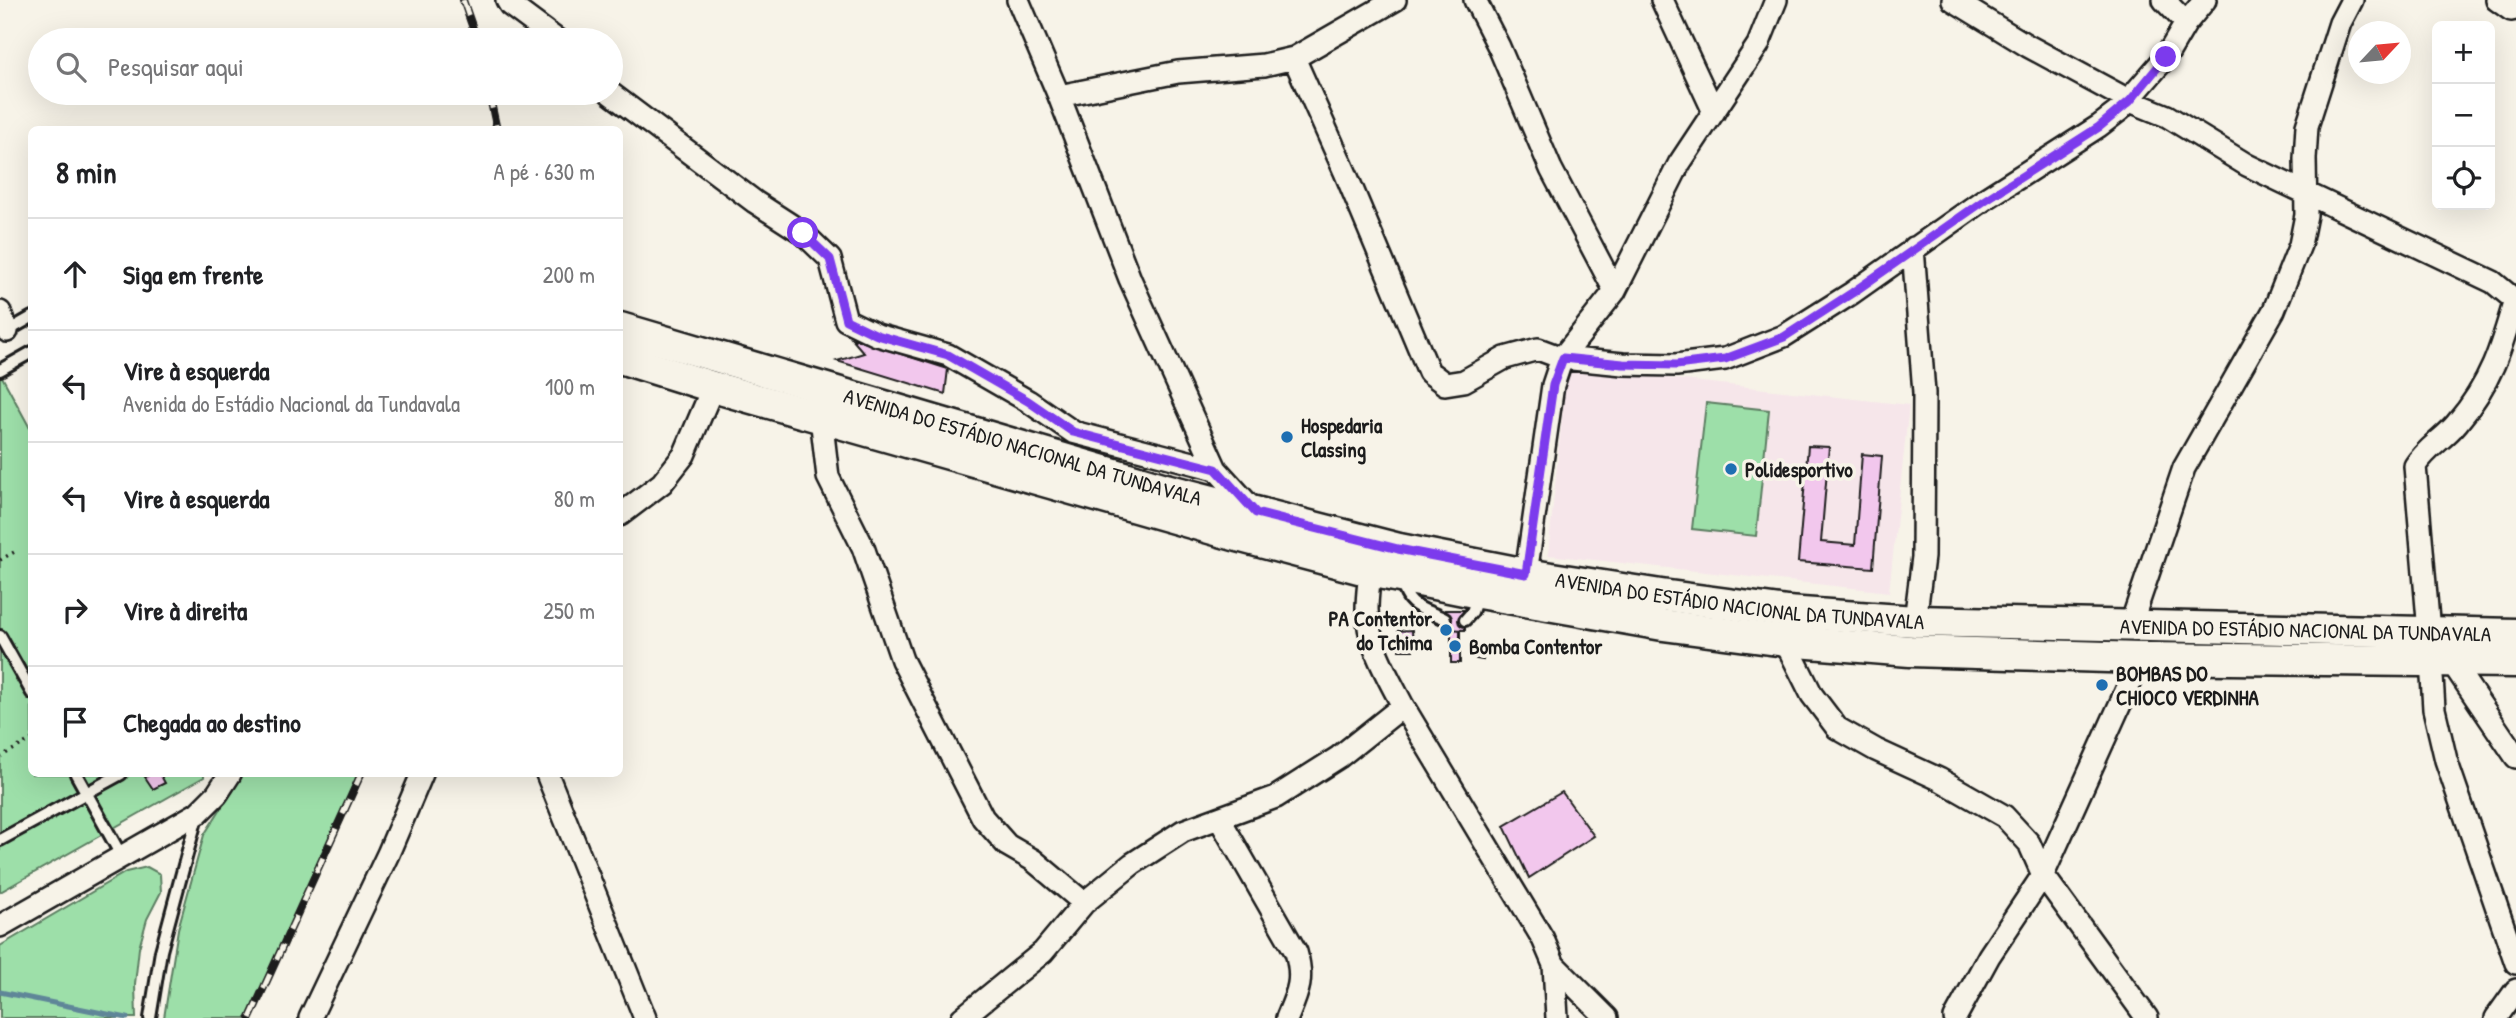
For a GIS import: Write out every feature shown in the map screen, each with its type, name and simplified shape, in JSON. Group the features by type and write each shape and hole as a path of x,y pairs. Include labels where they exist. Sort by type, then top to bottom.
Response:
{"street":[{"path":"507,0 541,28"},
{"path":"1018,0 1059,96 1130,279 1216,469 1256,513"},
{"path":"1059,96 1178,72 1264,65 1294,58 1395,0"},
{"path":"1475,0 1499,47 1551,169 1615,291"},
{"path":"1662,0 1714,112"},
{"path":"1526,574 1553,385 1563,358 1615,291 1679,164 1758,45 1776,0"},
{"path":"1953,0 2028,46 2130,101 2167,116 2248,165 2493,282 2516,300 2498,358 2479,394 2456,425 2421,456 2415,466 2437,651 2434,709 2446,760 2516,963"},
{"path":"2164,0 2186,23"},
{"path":"1294,58 1429,372 1445,384 1464,381 1505,358 1538,349 1563,358 1623,364 1676,365 1725,359 1784,337 2031,169 2099,127 2130,101 2166,57 2186,23 2205,0"},
{"path":"2130,626 2184,468 2274,310 2300,245 2306,215 2307,126 2340,23 2352,0"},
{"path":"2497,0 2511,10 2516,9"},
{"path":"623,103 755,202 803,233 830,259 846,320 877,335 948,355 1028,401 1073,432 1216,469"},
{"path":"1913,248 1924,393 1923,557 1915,621"},
{"name":"AVENIDA DO ESTÁDIO NACIONAL DA TUNDAVALA","path":"623,329 1161,488 1398,549 1526,574 1787,611 1915,621 2130,626 2437,651 2516,662"},
{"name":"AVENIDA DO ESTÁDIO NACIONAL DA TUNDAVALA","path":"623,359 1234,535 1401,578 1663,625 1785,641 1910,651 2141,658 2437,651 2516,634"},
{"path":"623,512 662,483 684,455 713,387"},
{"path":"821,417 828,477 863,547 902,660 983,818 1007,845 1033,860 1084,903"},
{"path":"1370,570 1367,611 1373,640 1385,672 1543,939 1554,965 1557,1018"},
{"path":"1785,641 1812,695 1837,728 1876,750 1939,779 2004,816 2029,843 2043,875 2147,1018"},
{"path":"2437,651 2516,757"},
{"path":"1955,1018 1989,956 2043,875 2117,706 2141,658"},
{"path":"962,1018 1043,952 1084,903 1132,864 1183,831 1276,797 1339,757 1403,706"},
{"path":"0,926 198,813 217,794 228,777"},
{"path":"310,1018 388,854 421,777"},
{"path":"548,777 645,1018"},
{"path":"1219,818 1296,952 1301,970 1299,988 1287,1018"},
{"path":"1554,965 1607,1018"},
{"path":"2496,1018 2516,990"}],"lane":[{"path":"2,326 28,318"},
{"path":"0,370 28,354"},
{"path":"1401,578 1403,591 1411,602 1421,610 1445,619"},
{"path":"1465,620 1472,612 1479,593"},
{"path":"0,636 28,686"},
{"path":"78,777 122,857"},
{"path":"0,841 115,777"},
{"path":"150,1018 161,951 198,813"}],"path":[{"path":"0,560 16,551"},
{"path":"0,757 28,741"}],"shaded area":[{"path":"1567,367 1909,405 1889,592 1548,555"}],"green space":[{"path":"0,373 28,424 28,777 204,777 0,892"},
{"name":"Polidesportivo","path":"1706,403 1769,410 1756,536 1692,529"},
{"path":"241,777 359,777 250,1018 164,1018 178,929 204,835"},
{"path":"147,867 160,874 161,892 147,919 139,948 135,984 136,1018 0,1018 0,946 126,872"}],"building":[{"path":"851,338 948,369 945,394 837,361 864,353"},
{"path":"1808,446 1829,447 1821,542 1855,545 1862,454 1882,456 1873,568 1798,562"},
{"path":"1445,610 1465,610 1465,630 1445,629"},
{"name":"Bomba Contentor","path":"1451,629 1460,630 1460,663 1451,663"},
{"path":"1412,630 1413,650 1399,650 1398,631"},
{"path":"1478,647 1485,648 1483,660 1476,659"},
{"path":"145,777 162,777 165,783 153,789"},
{"path":"1562,792 1594,836 1529,878 1504,826"}],"waterway":[{"path":"0,992 127,1018"}],"railway":[{"path":"463,0 473,28"},
{"path":"492,105 496,126"},
{"path":"250,1018 360,777"}],"place":[{"name":"Hospedaria Classing","path":"1287,437"},
{"name":"Polidesportivo","path":"1731,469"},
{"name":"PA Contentor do Tchima","path":"1446,630"},
{"name":"Bomba Contentor","path":"1455,646"},
{"name":"BOMBAS DO CHIOCO VERDINHA","path":"2102,685"}],"route":[{"path":"803,233 830,259 846,320 877,335 948,355 1028,401 1073,432 1216,469 1256,513 1398,549 1526,574 1553,385 1563,358 1623,364 1676,365 1725,359 1784,337 2031,169 2099,127 2130,101 2166,57"}]}
